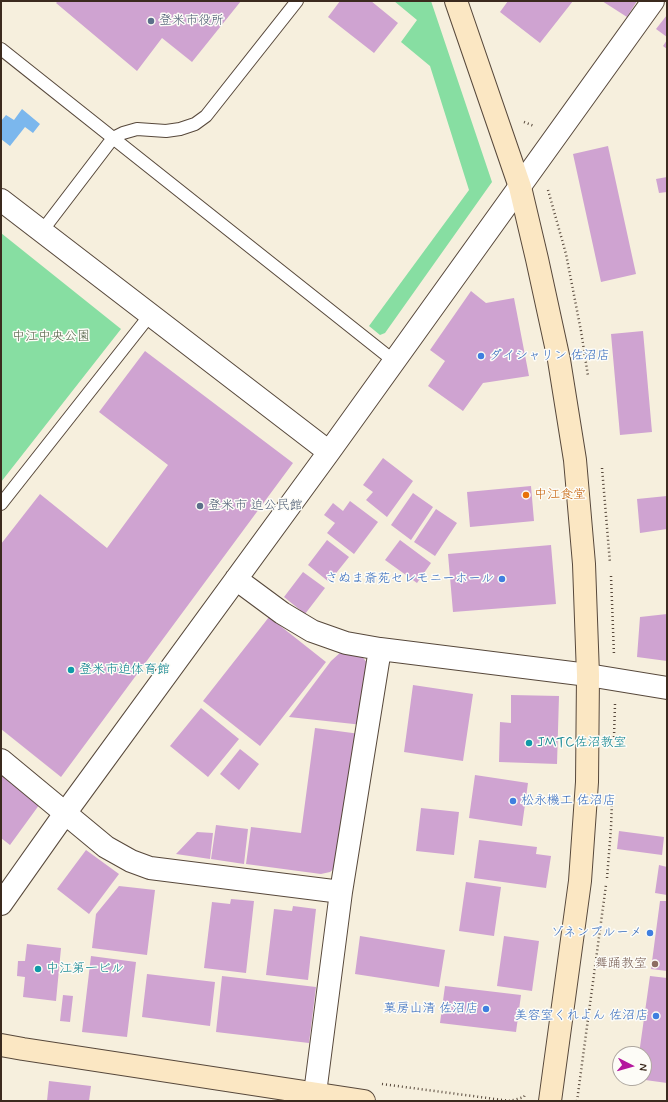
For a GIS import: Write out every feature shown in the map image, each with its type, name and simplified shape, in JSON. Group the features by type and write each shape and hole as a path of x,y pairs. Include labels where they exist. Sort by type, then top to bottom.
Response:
{"street":[{"path":"456,1 520,188 537,259 559,360 575,460 584,564 588,675 587,782 580,881 550,1101"},
{"path":"1,904 66,812 520,188 653,1"},
{"path":"1,200 329,452"},
{"path":"236,578 282,613 312,631 346,643 380,649 588,675 667,688"},
{"path":"314,1097 341,892 380,649"},
{"path":"1,760 66,812 106,847 131,861 150,868 341,892"},
{"path":"1,1045 314,1097 364,1101"}],"lane":[{"path":"42,231 112,138 138,129 180,129 195,124 206,116 297,1"},
{"path":"1,49 394,361"},
{"path":"1,504 150,314"}],"path":[{"path":"524,1097 526,1089"}],"green space":[{"path":"394,1 431,1 492,182 385,333 380,335 369,326 469,190 430,66 401,42 417,20"},
{"name":"中江中央公園","path":"1,233 121,329 1,482"}],"water":[{"path":"22,109 40,124 33,133 25,127 10,146 1,139 1,121 6,115 14,120"}],"building":[{"name":"登米市役所","path":"58,1 241,1 192,62 162,38 137,71 56,3"},
{"path":"340,1 371,1 398,23 374,53 328,17"},
{"path":"508,1 573,1 540,43 500,12"},
{"path":"602,1 637,1 627,17"},
{"path":"667,15 667,37 656,29"},
{"path":"667,40 667,49 663,46"},
{"path":"608,146 636,274 601,282 573,154"},
{"path":"667,177 667,192 659,193 656,179"},
{"name":"ダイシャリン 佐沼店","path":"471,291 486,303 514,298 529,376 483,383 463,411 428,386 445,361 430,350"},
{"path":"643,331 652,432 620,435 611,334"},
{"path":"145,351 293,463 61,777 1,729 1,544 40,494 107,548 168,465 99,412"},
{"path":"383,458 413,481 387,517 366,500 373,492 363,485"},
{"path":"531,486 534,521 470,527 467,492"},
{"path":"413,493 433,507 411,540 391,525"},
{"path":"667,496 667,529 640,533 637,499"},
{"path":"350,501 378,522 354,554 327,533 335,523 324,515 333,503 343,511"},
{"path":"436,509 457,523 435,556 414,542"},
{"path":"327,540 349,557 329,582 308,565"},
{"path":"400,540 431,563 417,583 385,560"},
{"name":"さぬま斎苑セレモニーホール","path":"551,545 556,604 453,612 448,554"},
{"path":"303,572 325,588 305,614 284,597"},
{"path":"667,614 667,661 637,657 640,617"},
{"path":"269,617 326,662 260,746 203,701"},
{"path":"341,652 361,655 371,668 363,725 289,717 331,661"},
{"path":"413,685 473,694 463,761 404,752"},
{"name":"JMTC佐沼教室","path":"511,695 559,696 557,764 499,762 500,722 511,723"},
{"path":"201,708 239,739 208,777 170,746"},
{"path":"315,728 360,734 337,866 330,872 321,874 246,864 251,827 301,833"},
{"path":"240,749 259,764 239,790 220,774"},
{"path":"1,770 42,801 10,845 1,838"},
{"path":"475,775 528,783 522,826 469,818"},
{"path":"421,808 459,812 454,855 416,851"},
{"path":"216,825 248,829 244,864 211,859"},
{"path":"619,831 664,837 662,855 617,849"},
{"path":"197,832 213,833 210,859 176,854"},
{"path":"479,840 537,847 536,854 551,856 546,888 474,878"},
{"path":"86,850 119,874 89,914 57,889"},
{"path":"659,865 667,867 667,895 655,893"},
{"path":"466,882 501,887 494,936 459,931"},
{"path":"119,886 155,890 147,955 92,948 96,914"},
{"path":"231,899 254,901 246,973 204,968 212,902 230,904"},
{"path":"660,901 667,901 667,971 651,969"},
{"path":"293,906 316,909 308,980 266,975 274,909 292,911"},
{"path":"360,936 445,950 439,987 355,974"},
{"path":"504,936 539,941 532,991 497,986"},
{"name":"中江第一ビル","path":"27,944 61,948 56,1001 23,997 25,977 17,976 18,961 25,961"},
{"path":"91,956 136,962 127,1037 82,1032"},
{"path":"147,974 215,982 210,1026 142,1017"},
{"path":"222,976 316,987 309,1043 216,1032"},
{"name":"美容室くれよん 佐沼店","path":"650,976 667,978 667,1083 652,1081 652,1046 640,1046"},
{"path":"445,986 521,995 516,1032 440,1023"},
{"path":"63,995 73,996 70,1022 60,1021"},
{"path":"49,1081 91,1086 89,1101 47,1101"}],"place":[{"name":"登米市役所","path":"151,21"},
{"name":"ダイシャリン 佐沼店","path":"481,356"},
{"name":"中江食堂","path":"526,495"},
{"name":"登米市 迫公民館","path":"200,506"},
{"name":"さぬま斎苑セレモニーホール","path":"502,579"},
{"name":"登米市迫体育館","path":"71,670"},
{"name":"JMTC佐沼教室","path":"529,743"},
{"name":"松永機工 佐沼店","path":"513,801"},
{"name":"ゾネンブルーメ","path":"650,933"},
{"name":"舞踊教室","path":"655,964"},
{"name":"中江第一ビル","path":"38,969"},
{"name":"菓房山清 佐沼店","path":"486,1009"},
{"name":"美容室くれよん 佐沼店","path":"656,1016"}]}
